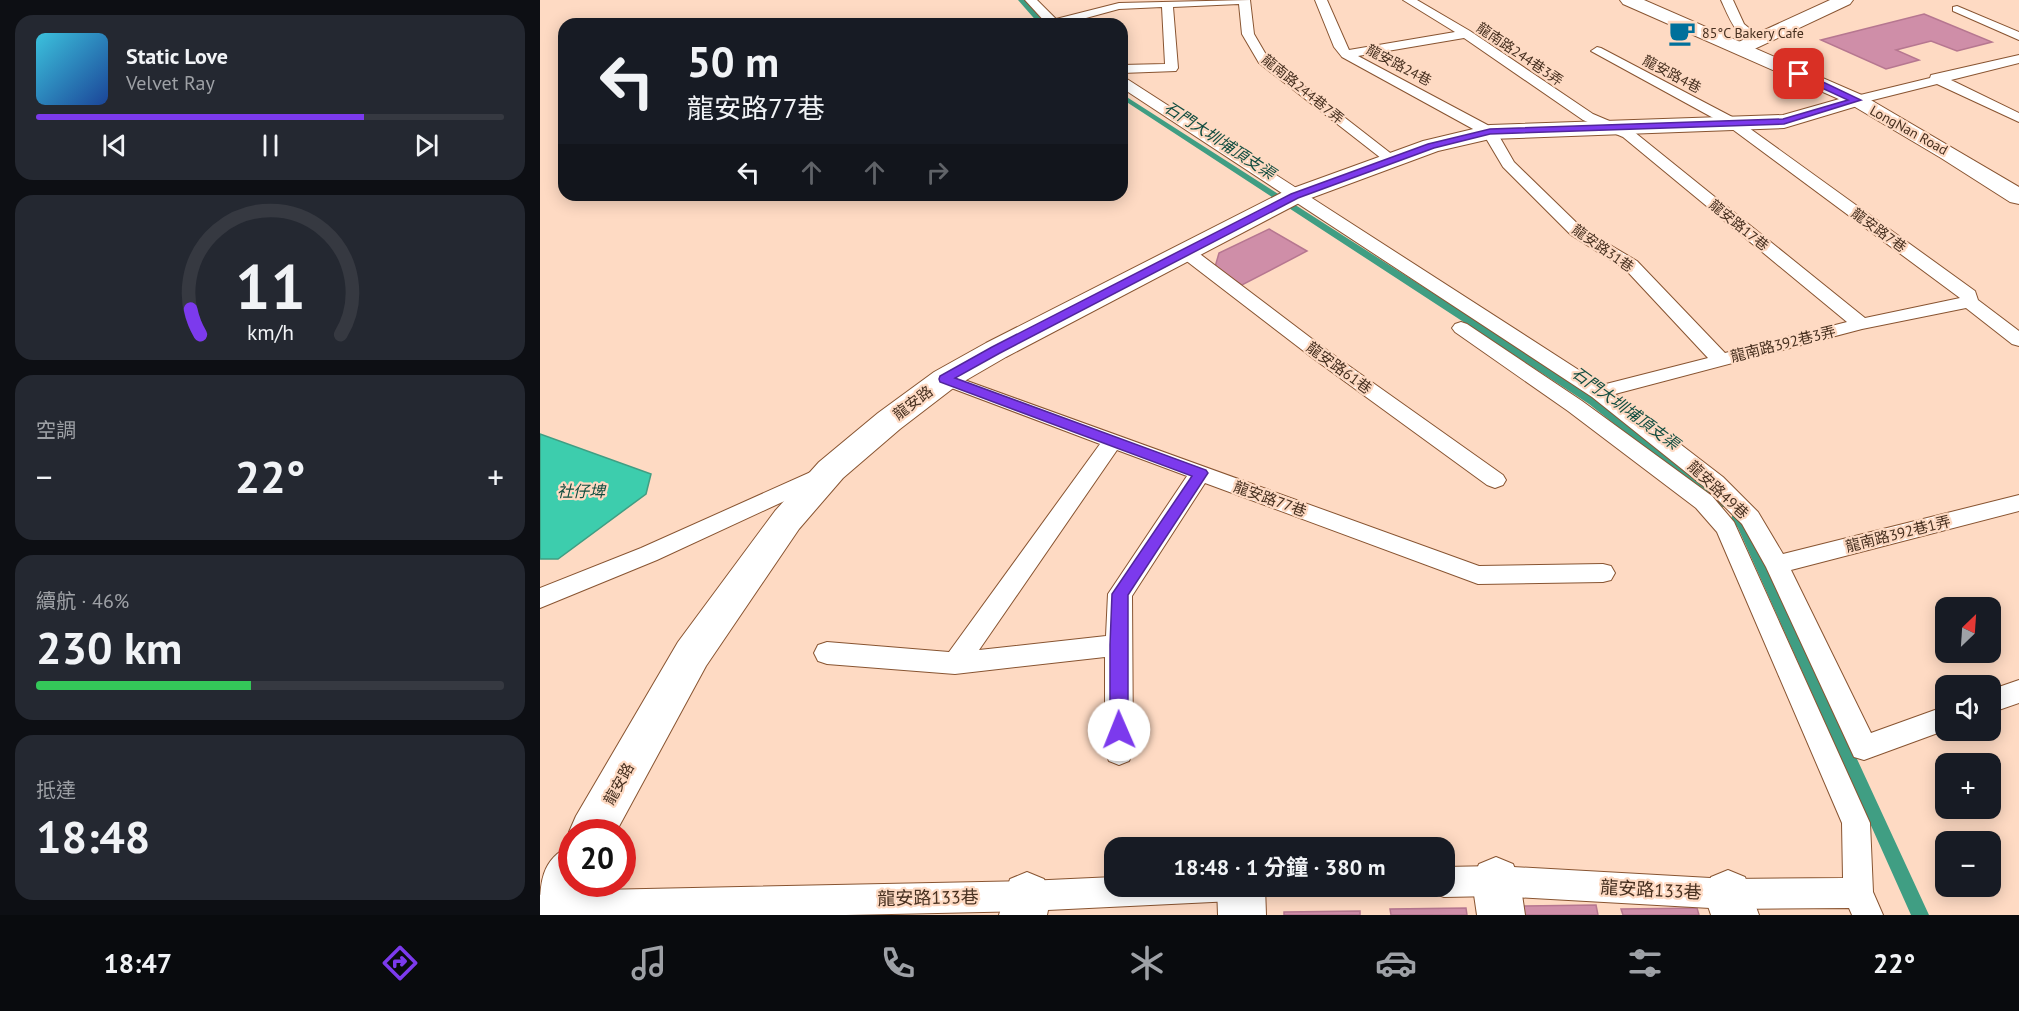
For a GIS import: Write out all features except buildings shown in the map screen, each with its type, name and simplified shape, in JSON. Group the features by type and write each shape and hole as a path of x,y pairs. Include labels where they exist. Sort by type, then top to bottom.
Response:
{"street":[{"name":"LongNan Road","path":"1629,0 1748,44 1857,100 2019,197"},
{"path":"1748,44 1844,0"},
{"name":"龍安路","path":"599,819 692,654 787,520 831,470 889,421 945,379 996,350 1290,198 1390,159 1431,146 1490,132 1784,121 1857,100"},
{"path":"1241,897 1242,915"}],"lane":[{"path":"1031,0 1048,18"},
{"path":"1076,18 1119,6 1244,0"},
{"name":"龍南路244巷7弄","path":"1244,0 1248,34 1263,60 1390,159"},
{"name":"龍安路24巷","path":"1321,0 1340,47 1346,54 1490,132"},
{"name":"龍南路244巷3弄","path":"1409,0 1466,34 1588,117 1617,128"},
{"path":"1727,0 1748,44"},
{"path":"1128,69 1172,68 1167,2"},
{"path":"1974,3 1957,9 2019,36"},
{"path":"1346,54 1466,34"},
{"name":"龍安路4巷","path":"1597,51 1733,123"},
{"path":"1857,100 1940,81 2019,59"},
{"path":"1925,71 1940,81 2017,116"},
{"name":"龍安路49巷","path":"1128,86 1290,198 1599,393 1715,483 1750,518 1777,565 1864,748 1935,722"},
{"name":"龍安路7巷","path":"1733,123 1969,295 1969,302 2019,340"},
{"name":"龍安路17巷","path":"1617,128 1628,134 1861,324"},
{"name":"龍安路31巷","path":"1490,132 1508,164 1577,232 1631,265 1721,360"},
{"name":"龍安路61巷","path":"1186,252 1321,355 1495,480"},
{"name":"龍南路392巷3弄","path":"1599,393 1861,324 1969,302"},
{"path":"1461,328 1575,406 1704,502 1726,528 1856,823 1863,904"},
{"name":"龍安路77巷","path":"945,379 1478,576 1603,573"},
{"path":"955,663 1113,441"},
{"path":"540,598 649,554 831,470"},
{"path":"1119,752 1120,594 1201,473"},
{"name":"龍南路392巷1弄","path":"1777,565 2019,503"},
{"path":"827,653 955,663 1118,645"},
{"path":"2001,698 2019,691"},
{"name":"龍安路133巷","path":"1455,885 1498,898 1731,904 1863,904"},
{"name":"龍安路133巷","path":"556,896 1025,906 1119,897"}],"water":[{"name":"社仔埤","path":"540,434 651,474 646,494 558,559 540,559"}],"waterway":[{"name":"石門大圳埔頂支渠","path":"1021,0 1038,18"},
{"name":"石門大圳埔頂支渠","path":"1128,100 1593,401 1723,504"},
{"name":"石門大圳埔頂支渠","path":"1737,519 1743,525 1920,915"}],"place":[{"name":"85°C Bakery Cafe","path":"1682,33"}],"route":[{"path":"1119,730 1120,594 1201,473 945,379 996,350 1294,196 1390,159 1431,146 1490,132 1784,121 1857,100 1799,74"}]}
